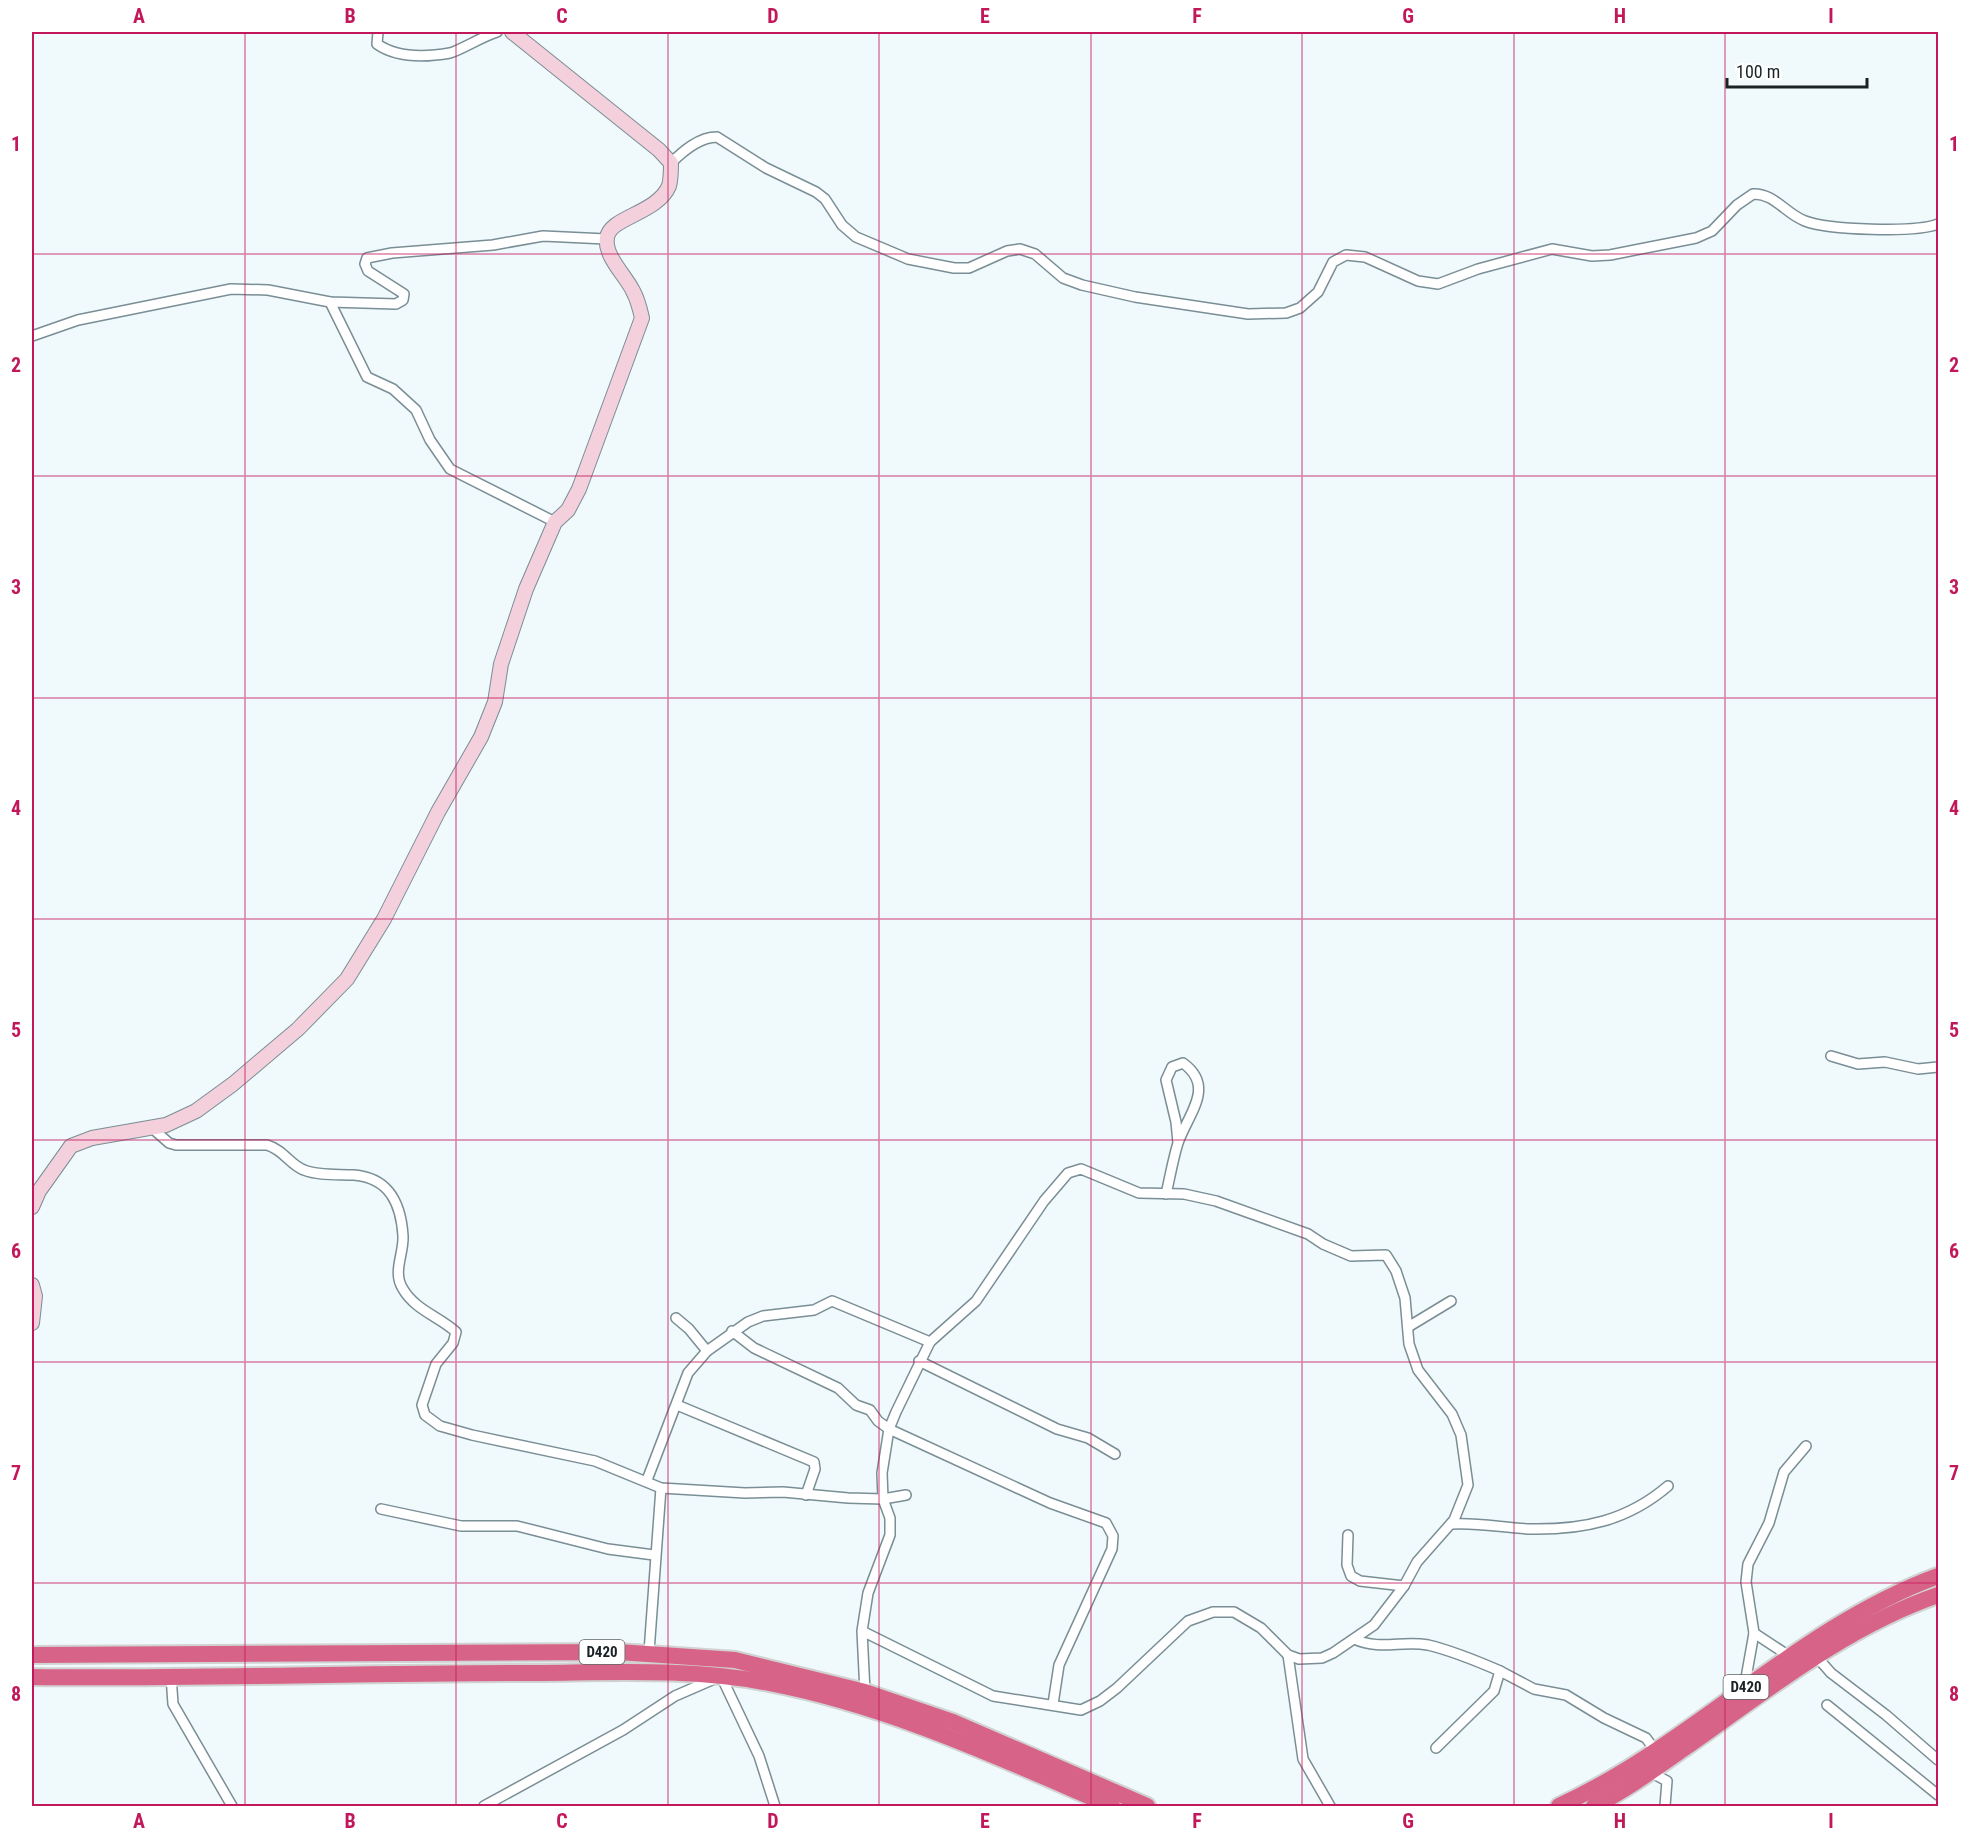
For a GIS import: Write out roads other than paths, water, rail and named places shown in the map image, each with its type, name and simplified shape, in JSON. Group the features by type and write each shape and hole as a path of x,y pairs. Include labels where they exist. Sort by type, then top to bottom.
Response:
{"highway":[{"name":"D420","path":"1559,1806 1591,1792 1657,1753 1789,1656 1857,1615 1938,1576"},
{"name":"D420","path":"1594,1806 1650,1772 1816,1656 1878,1621 1938,1595"},
{"name":"D420","path":"32,1655 649,1652 735,1660 865,1692 953,1722 1146,1806"},
{"name":"D420","path":"32,1677 412,1672 642,1673 721,1676 769,1683 852,1704 948,1735 1112,1806"}],"street":[{"path":"378,32 377,44 385,50 409,56 452,53 497,32"},
{"path":"512,32 660,150 671,163 669,185 662,197 638,214 616,224 606,239"},
{"path":"671,163 696,143 709,137 717,137 766,168 816,192 825,199 842,225 856,237 908,259 954,268 969,268 1007,251 1020,249 1035,254 1063,278 1082,285 1136,297 1248,314 1286,313 1300,308 1318,292 1333,262 1346,255 1365,258 1418,281 1438,284 1478,269 1552,249 1592,256 1610,255 1696,238 1712,231 1737,205 1753,194 1769,197 1800,219 1824,225 1915,229 1938,224"},
{"path":"32,336 78,320 231,289 268,290 330,302 390,304 403,300 404,294 368,271 365,264 367,258 374,255 493,245 543,236 606,239"},
{"path":"32,1207 39,1191 71,1146 92,1138 152,1128 196,1111 233,1084 319,1010 351,972 384,919 438,812 481,737 495,702 501,664 522,599 555,522 568,510 579,489 642,318 633,290 611,255 606,239"},
{"path":"330,302 367,377 393,388 416,410 430,440 450,469 555,522"},
{"path":"1832,1056 1858,1064 1886,1062 1918,1069 1938,1067"},
{"path":"1166,1194 1178,1143 1196,1104 1199,1084 1195,1071 1183,1063 1172,1067 1166,1080 1176,1122 1178,1143"},
{"path":"152,1128 169,1143 176,1145 267,1145 279,1148 297,1167 306,1171 355,1175 387,1188 396,1197 401,1219 402,1250 398,1277 402,1288 417,1305 456,1332 453,1343 436,1364 422,1405 425,1414 440,1426 587,1459 647,1480 661,1488 883,1499 906,1495"},
{"path":"862,1631 993,1696 1081,1710 1100,1701 1181,1627 1213,1612 1234,1612 1261,1628 1288,1655 1299,1659 1322,1658 1354,1640 1374,1625 1404,1586 1417,1562 1451,1524 1468,1485 1461,1435 1452,1414 1418,1370 1409,1344 1405,1298 1396,1271 1386,1255 1351,1256 1323,1244 1308,1234 1216,1201 1194,1195 1139,1193 1081,1168 1071,1171 1044,1201 982,1295 930,1342 919,1361 889,1429 882,1473 883,1499 890,1518 890,1535 868,1593 862,1631 865,1692"},
{"path":"32,1285 34,1296 32,1323"},
{"path":"647,1480 688,1373 707,1351 732,1331 763,1316 814,1310 832,1301 930,1342"},
{"path":"1408,1327 1451,1301"},
{"path":"676,1318 689,1329 707,1351"},
{"path":"732,1331 754,1348 838,1388 856,1405 870,1410 878,1421 889,1429 1050,1503 1106,1523 1111,1529 1112,1549 1059,1665 1053,1704"},
{"path":"919,1361 1057,1429 1088,1438 1114,1454"},
{"path":"676,1405 814,1462 815,1469 806,1495"},
{"path":"1744,1689 1754,1633 1746,1582 1748,1564 1769,1523 1784,1472 1806,1446"},
{"path":"1451,1524 1528,1529 1595,1524 1634,1511 1668,1486"},
{"path":"649,1652 654,1555 661,1488"},
{"path":"381,1509 460,1526 517,1526 608,1549 654,1555"},
{"path":"1348,1535 1347,1565 1351,1576 1360,1581 1404,1586"},
{"path":"1754,1633 1789,1656"},
{"path":"1354,1640 1381,1647 1427,1645 1472,1659 1534,1689 1566,1695 1604,1718 1646,1738 1657,1753"},
{"path":"1288,1655 1303,1758 1330,1806"},
{"path":"1816,1656 1831,1673 1886,1715 1938,1760"},
{"path":"1436,1748 1494,1691 1500,1671"},
{"path":"171,1676 174,1704 232,1806"},
{"path":"484,1806 623,1730 675,1696 721,1676 759,1756 775,1806"},
{"path":"1827,1706 1938,1795"},
{"path":"1650,1772 1667,1781 1667,1805"}]}
